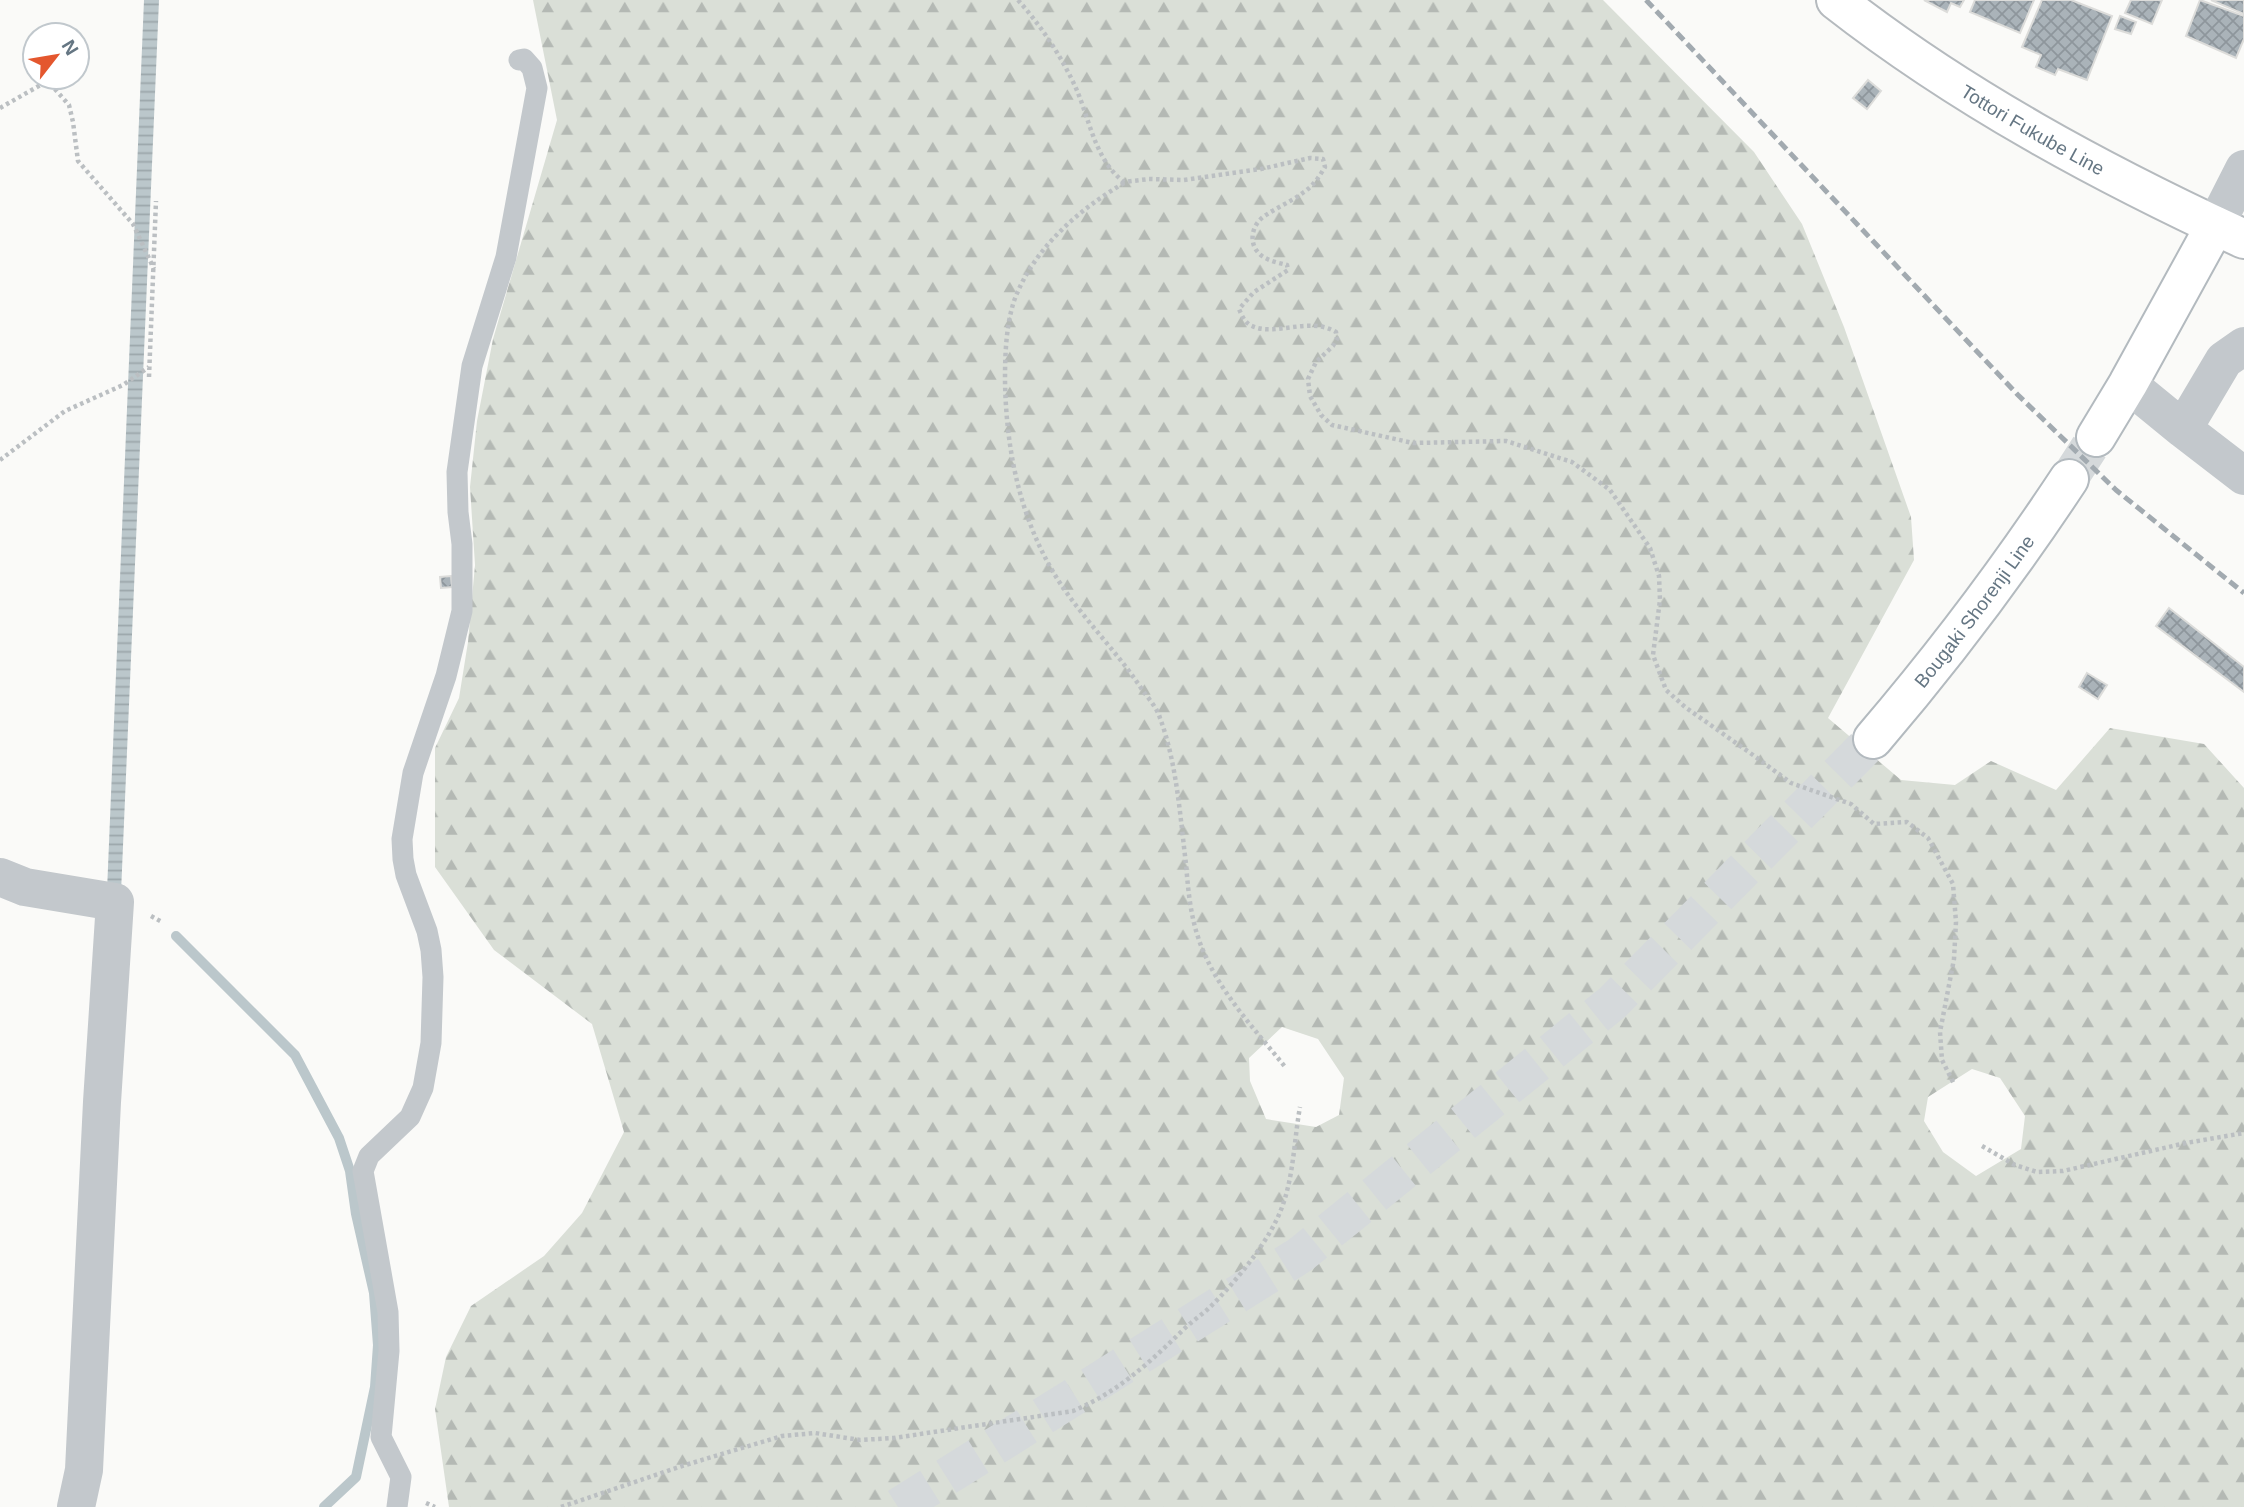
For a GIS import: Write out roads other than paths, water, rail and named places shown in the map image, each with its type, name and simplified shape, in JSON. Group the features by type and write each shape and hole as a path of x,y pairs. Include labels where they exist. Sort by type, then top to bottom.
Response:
{"main road":[{"name":"Tottori Fukube Line","path":"1836,0 1906,52 2014,120 2149,193 2230,232"},
{"path":"2096,437 2128,384 2230,232"},
{"name":"Bougaki Shorenji Line","path":"1873,739 1958,636 2069,479"}],"street":[{"path":"2230,232 2244,169"},
{"path":"2183,429 2224,360 2244,346"},
{"path":"2128,384 2244,476"},
{"path":"0,877 25,887 115,902 83,1471 76,1507"}],"lane":[{"path":"397,1507 401,1477 381,1437 389,1351 388,1312 363,1171 369,1156 410,1117 423,1088 431,1043 431,950 427,931 406,875 402,859 402,839 413,772 446,676 462,611 462,544 457,472 472,366 506,257 537,88 532,68 524,59 519,60"}],"waterway":[{"path":"176,936 295,1055 339,1138 350,1171 356,1214 374,1293 378,1345 375,1387 356,1477 324,1507"}],"tunnel":[{"path":"2069,479 2096,437"},
{"path":"898,1507 1300,1255 1612,1003 1873,739"}],"railway":[{"path":"1646,0 2018,395 2116,490 2244,593"}]}
